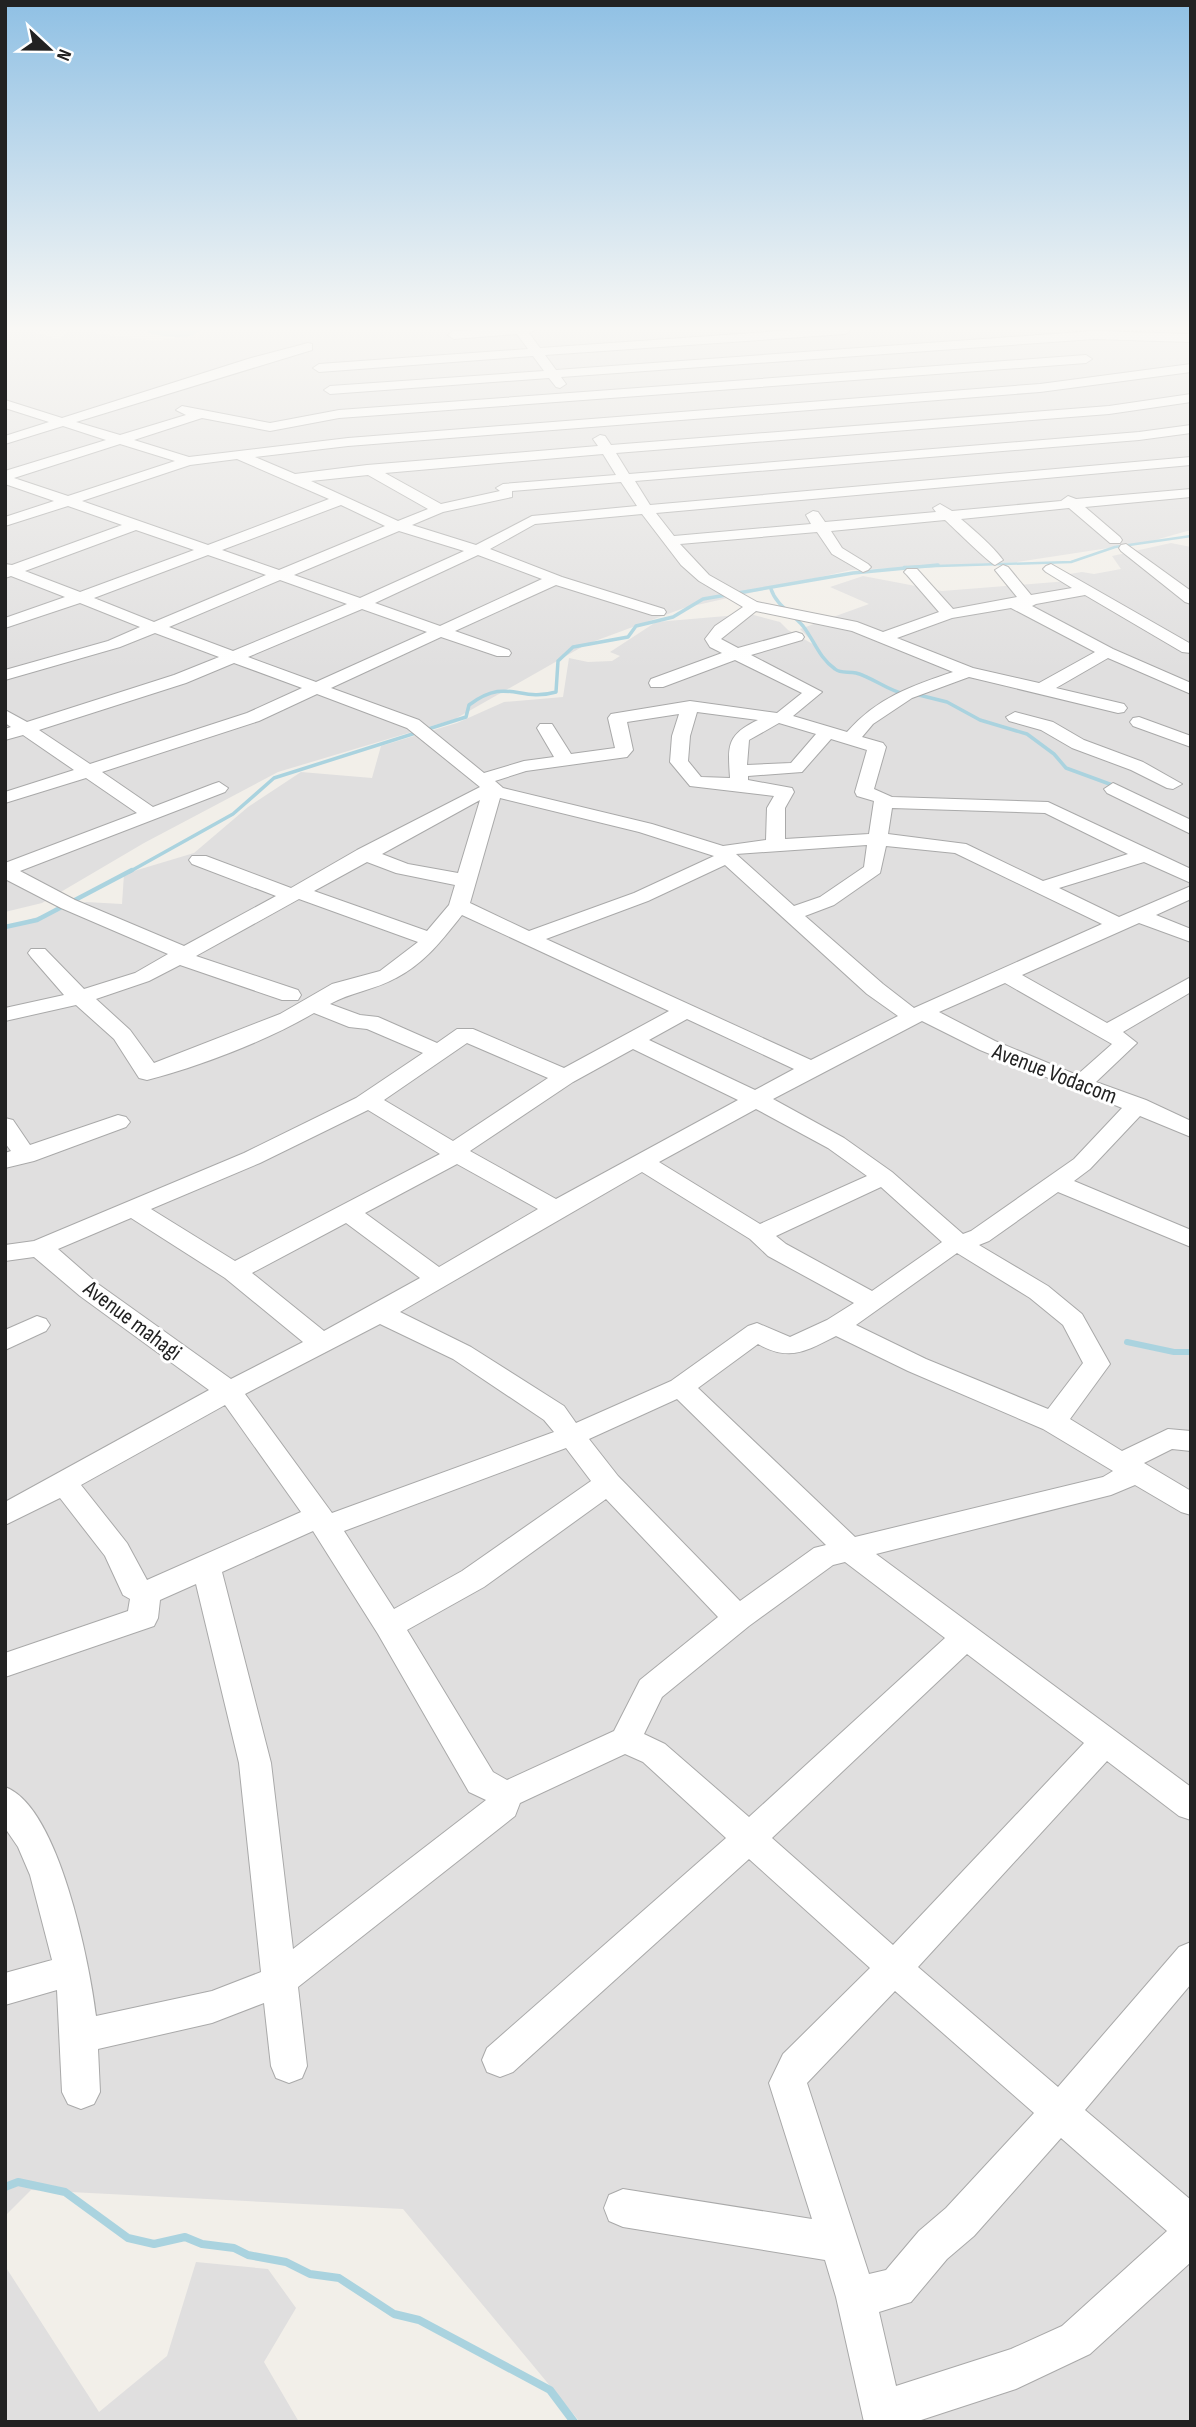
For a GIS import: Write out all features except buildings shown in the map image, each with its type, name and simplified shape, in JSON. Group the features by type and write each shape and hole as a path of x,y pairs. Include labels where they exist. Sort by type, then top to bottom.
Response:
{"street":[{"path":"5,478 111,443"},
{"path":"131,443 188,461"},
{"path":"5,522 188,461 252,443"},
{"path":"352,443 368,470 439,509"},
{"path":"476,443 515,505"},
{"path":"603,443 628,478 645,508 670,541 704,578 753,606 825,618 857,627 968,672 1118,708"},
{"path":"292,479 484,459 702,443"},
{"path":"750,443 822,525 837,551 863,567"},
{"path":"877,443 946,514 984,546 1023,603 1107,652 1191,689"},
{"path":"1003,443 1073,505 1191,599"},
{"path":"5,675 155,628 439,509 515,505 645,508 784,481 1023,461 1116,443"},
{"path":"242,445 292,479 399,527 478,550 555,579 658,612"},
{"path":"5,735 180,680 362,603 478,550 515,505 628,478 784,481 1023,461 1191,461"},
{"path":"5,478 502,653"},
{"path":"670,541 1191,493"},
{"path":"5,622 79,598 341,500"},
{"path":"8,571 138,524"},
{"path":"1051,569 1189,649"},
{"path":"8,571 425,732 490,785 645,828 724,854"},
{"path":"912,572 949,614"},
{"path":"5,798 253,717 555,579"},
{"path":"1173,585 1191,584"},
{"path":"881,638 949,614 1087,590"},
{"path":"738,777 738,740 744,733 778,720 814,692 736,654 713,639 718,631 753,606"},
{"path":"657,683 736,654 796,637"},
{"path":"1137,665 1189,649"},
{"path":"1041,689 1107,652"},
{"path":"851,738 867,720 906,694 968,672"},
{"path":"690,706 681,736 679,762 696,782 796,768 827,732"},
{"path":"5,1014 82,997 142,978 180,955 264,913 295,893 524,766 624,750 617,718 690,706 778,720 877,747 864,792 884,798 873,869 827,901 790,914"},
{"path":"5,715 150,813"},
{"path":"1015,717 1047,726 1078,744 1137,766 1173,784"},
{"path":"1139,722 1191,742"},
{"path":"546,728 565,760"},
{"path":"1141,802 1191,774"},
{"path":"738,777 785,792 776,808 775,847"},
{"path":"38,953 65,983 141,1056 147,1073 210,1051 314,1005 340,989 387,975 422,951 459,906 490,785"},
{"path":"5,870 219,788"},
{"path":"1113,789 1191,828"},
{"path":"883,802 1048,807 1191,877"},
{"path":"530,938 586,915 641,897 737,848 877,839 968,850 1044,887 1130,921 1191,936"},
{"path":"364,854 403,869 467,881"},
{"name":"Avenue Vodacom","path":"724,854 875,989 962,1036 1138,1105 1191,1130"},
{"path":"1044,887 1145,855"},
{"path":"199,860 432,940"},
{"path":"5,870 68,904 180,955 290,995"},
{"path":"5,1515 229,1391 380,1313 556,1209 811,1069 918,1014 1191,892"},
{"path":"459,906 811,1069"},
{"path":"1007,975 1126,1043 1081,1083"},
{"path":"1107,1032 1191,983"},
{"path":"314,1005 357,1022 370,1023 437,1051"},
{"path":"234,1272 455,1153 565,1077 686,1011"},
{"path":"5,1253 39,1248 135,1210 252,1158 364,1103 465,1034 565,1077"},
{"path":"631,1040 757,1100 836,1143 884,1177 958,1243 1039,1292 1073,1320 1097,1364 1053,1422"},
{"path":"367,1099 455,1153 556,1209"},
{"path":"145,1594 206,1566 322,1521 571,1436 681,1387 757,1332 777,1343 793,1346 836,1326 873,1303 943,1250 980,1236 1082,1164 1138,1105"},
{"path":"5,1125 16,1158 118,1122"},
{"path":"643,1162 759,1234 777,1250 873,1303"},
{"path":"759,1234 884,1177"},
{"path":"1056,1182 1191,1239"},
{"path":"135,1210 234,1272 322,1343"},
{"path":"348,1212 437,1278"},
{"name":"Avenue mahagi","path":"39,1248 60,1262 89,1290 229,1391 322,1521 389,1626 481,1782 506,1795"},
{"path":"380,1313 462,1353 554,1413 608,1483 738,1618"},
{"path":"5,1341 37,1325"},
{"path":"836,1326 917,1365 1053,1422 1191,1505"},
{"path":"681,1387 849,1549 1191,1807"},
{"path":"81,2036 212,2007 278,1982 503,1806 506,1795 625,1740 651,1689 738,1618 824,1556 1111,1485 1129,1467 1168,1439 1191,1441"},
{"path":"63,1482 117,1551 134,1587 145,1594"},
{"path":"389,1626 472,1580 608,1483"},
{"path":"206,1566 255,1763 289,2066"},
{"path":"5,1665 143,1618 145,1594"},
{"path":"500,2060 748,1839 965,1638"},
{"path":"625,1740 654,1754 894,1968 1191,2226"},
{"path":"1105,1742 894,1968 796,2066 788,2083 856,2297 881,2412 1016,2368 1076,2340 1191,2235"},
{"path":"5,1801 34,1845 62,1920 73,1970 81,2036 81,2092"},
{"path":"856,2297 897,2288 933,2245 960,2222 1059,2113 1191,1958"},
{"path":"5,1989 73,1970"},
{"path":"623,2208 838,2243"}],"shaded area":[{"path":"5,443 1191,443 1191,530 1148,542 1017,562 851,570 684,608 587,644 455,719 278,772 144,843 42,903 5,912"},
{"path":"1171,543 1191,547 1191,2422 580,2422 403,2209 31,2190 5,2216 5,927 86,902 122,904 124,874 194,853 248,807 301,772 372,778 381,746 457,723 504,702 563,697 569,658 588,662 612,661 620,656 610,652 656,622 750,614 780,622 788,630 818,647 800,629 869,604 830,587 863,576 942,591 1068,581 1063,575 1082,572 1094,574 1121,569 1112,556"},
{"path":"196,2262 268,2269 296,2308 264,2362 299,2422 5,2422 5,2266 99,2412 167,2356"}],"waterway":[{"path":"923,566 1071,562 1115,547 1191,536"},
{"path":"923,566 938,565"},
{"path":"129,872 233,814 274,778 466,717 469,705 494,692 532,695 556,692 558,661 573,647 628,637 636,626 673,617 703,599 853,573 923,566"},
{"path":"904,567 923,566"},
{"path":"771,589 777,600 803,626 829,665 840,671 862,675 905,694"},
{"path":"915,694 947,702 980,720 1027,734 1054,754 1066,768 1115,786"},
{"path":"5,927 37,920 132,870"},
{"path":"1127,1342 1174,1352 1191,1352"},
{"path":"5,2187 18,2182 65,2192 128,2238 154,2244 185,2237 202,2244 234,2248 248,2255 286,2262 310,2274 339,2278 394,2314 419,2320 550,2390 574,2422"}]}
